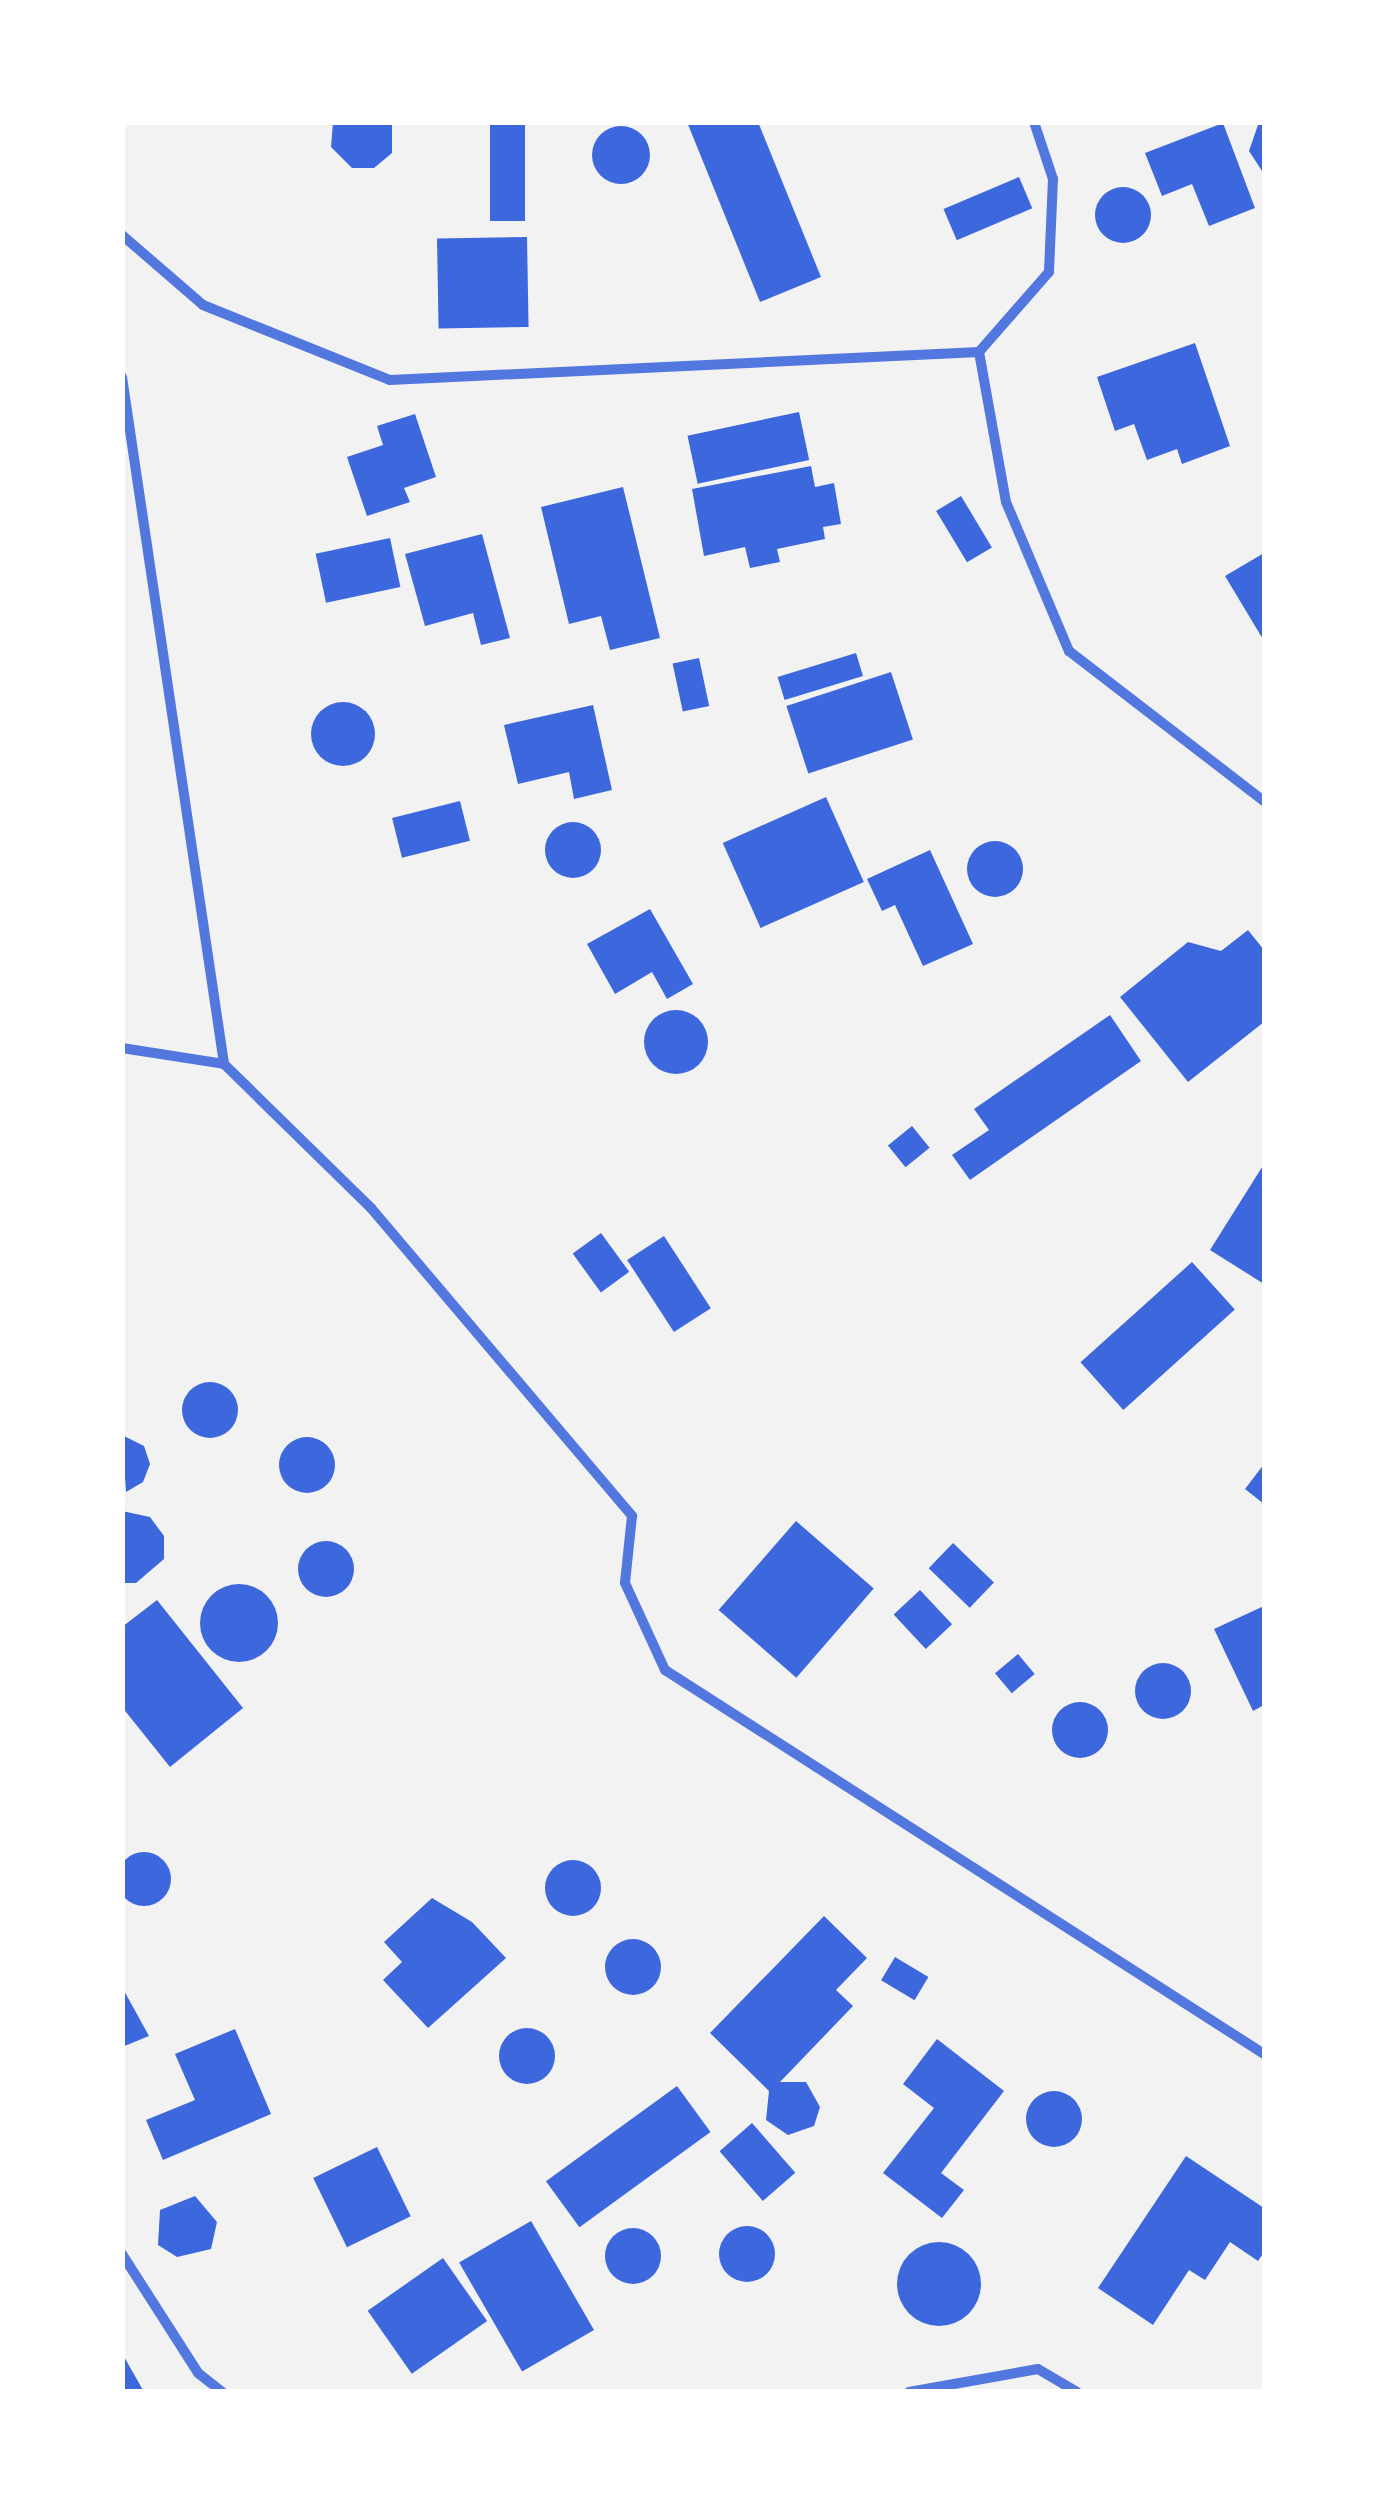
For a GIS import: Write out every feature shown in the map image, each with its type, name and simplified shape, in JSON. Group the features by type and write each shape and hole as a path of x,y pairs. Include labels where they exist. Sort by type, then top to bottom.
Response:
{"street":[{"path":"122,235 203,305 390,380 979,352 1048,272 1053,179 1034,122"},
{"path":"979,352 1006,502 1069,651 1264,801"},
{"path":"122,377 224,1064"},
{"path":"122,1048 224,1064 371,1208 632,1516 626,1583 664,1670 1264,2054"},
{"path":"122,2254 198,2373 222,2392"},
{"path":"909,2392 1038,2369 1077,2392"}],"building":[{"path":"333,122 392,122 392,153 374,168 352,168 331,147"},
{"path":"490,122 525,122 525,221 490,221"},
{"path":"687,122 758,122 821,277 760,302"},
{"path":"1259,122 1264,122 1264,174 1249,151"},
{"path":"1223,123 1255,208 1209,226 1192,184 1162,196 1145,153"},
{"path":"621,126 641,135 650,155 641,175 621,184 601,175 592,155 601,135"},
{"path":"1019,177 1032,208 957,240 944,209"},
{"path":"1123,187 1143,195 1151,215 1143,235 1123,243 1103,235 1095,215 1103,195"},
{"path":"527,237 529,327 439,329 437,239"},
{"path":"1195,343 1230,446 1182,464 1177,449 1147,460 1134,424 1115,431 1097,377"},
{"path":"799,412 809,460 698,484 687,436"},
{"path":"415,414 436,477 404,488 410,502 367,516 347,457 383,445 377,426"},
{"path":"811,466 815,487 834,483 841,524 823,527 825,539 777,549 780,562 750,568 745,547 704,556 692,489"},
{"path":"623,487 660,638 610,650 601,616 569,624 541,507"},
{"path":"961,496 992,547 967,562 936,511"},
{"path":"482,534 510,638 481,645 473,613 425,626 405,554"},
{"path":"390,538 400,587 326,603 316,554"},
{"path":"1264,553 1264,641 1225,576"},
{"path":"856,653 863,676 785,700 778,677"},
{"path":"699,658 709,706 683,712 673,664"},
{"path":"891,672 913,740 808,774 786,706"},
{"path":"343,702 365,712 375,734 365,756 343,766 321,756 311,734 321,712"},
{"path":"593,705 612,790 574,799 569,772 518,784 504,725"},
{"path":"826,797 864,882 761,928 723,843"},
{"path":"460,801 470,841 402,858 392,818"},
{"path":"573,822 593,830 601,850 593,870 573,878 553,870 545,850 553,830"},
{"path":"995,841 1015,849 1023,869 1015,889 995,897 975,889 967,869 975,849"},
{"path":"930,850 973,944 923,966 895,905 882,911 867,879"},
{"path":"650,909 693,984 667,999 652,972 615,994 587,944"},
{"path":"1248,930 1264,950 1264,1022 1188,1082 1120,997 1188,942 1221,951"},
{"path":"676,1010 698,1020 708,1042 698,1064 676,1074 654,1064 644,1042 654,1020"},
{"path":"1110,1015 1141,1061 970,1180 952,1155 989,1130 974,1109"},
{"path":"912,1126 930,1148 906,1167 888,1146"},
{"path":"1264,1164 1264,1284 1210,1250"},
{"path":"601,1233 629,1272 601,1292 573,1254"},
{"path":"664,1236 711,1308 674,1332 627,1260"},
{"path":"1192,1262 1235,1310 1123,1410 1081,1362"},
{"path":"210,1382 230,1390 238,1410 230,1430 210,1438 190,1430 182,1410 190,1390"},
{"path":"122,1435 144,1446 150,1464 143,1482 126,1492"},
{"path":"307,1437 327,1445 335,1465 327,1485 307,1493 287,1485 279,1465 287,1445"},
{"path":"1264,1464 1264,1504 1245,1489"},
{"path":"122,1511 150,1517 164,1536 164,1559 136,1583 122,1583"},
{"path":"796,1521 874,1589 796,1678 719,1610"},
{"path":"326,1541 346,1549 354,1569 346,1589 326,1597 306,1589 298,1569 306,1549"},
{"path":"953,1543 994,1583 970,1608 929,1568"},
{"path":"239,1584 254,1587 266,1596 275,1608 275,1638 266,1650 254,1659 239,1662 224,1659 212,1650 203,1638 200,1623 203,1608 212,1596 224,1587"},
{"path":"920,1590 952,1624 926,1649 894,1615"},
{"path":"157,1600 243,1708 170,1767 122,1707 122,1627"},
{"path":"1264,1606 1264,1705 1253,1711 1214,1629"},
{"path":"1018,1654 1035,1674 1012,1693 995,1673"},
{"path":"1163,1663 1183,1671 1191,1691 1183,1711 1163,1719 1143,1711 1135,1691 1143,1671"},
{"path":"1080,1702 1100,1710 1108,1730 1100,1750 1080,1758 1060,1750 1052,1730 1060,1710"},
{"path":"144,1852 163,1860 171,1879 163,1898 144,1906 125,1898 117,1879 125,1860"},
{"path":"573,1860 593,1868 601,1888 593,1908 573,1916 553,1908 545,1888 553,1868"},
{"path":"432,1898 472,1922 506,1958 428,2028 383,1980 402,1962 384,1942"},
{"path":"824,1916 867,1958 836,1990 853,2006 780,2082 806,2082 820,2107 814,2126 788,2135 766,2120 769,2091 710,2033"},
{"path":"633,1939 653,1947 661,1967 653,1987 633,1995 613,1987 605,1967 613,1947"},
{"path":"895,1957 928,1977 915,2000 881,1980"},
{"path":"122,1987 149,2036 122,2047"},
{"path":"527,2028 547,2036 555,2056 547,2076 527,2084 507,2076 499,2056 507,2036"},
{"path":"235,2029 271,2114 163,2160 146,2120 195,2100 175,2054"},
{"path":"937,2039 1004,2091 941,2173 964,2190 942,2218 883,2173 934,2108 903,2084"},
{"path":"677,2086 711,2132 579,2227 546,2181"},
{"path":"1054,2091 1074,2099 1082,2119 1074,2139 1054,2147 1034,2139 1026,2119 1034,2099"},
{"path":"752,2123 795,2173 763,2201 720,2151"},
{"path":"377,2147 411,2216 347,2247 313,2178"},
{"path":"1186,2156 1264,2208 1264,2252 1258,2261 1230,2242 1205,2280 1189,2270 1153,2325 1098,2288"},
{"path":"195,2196 217,2222 211,2249 177,2257 158,2245 160,2210"},
{"path":"531,2221 594,2330 522,2372 459,2262"},
{"path":"747,2226 767,2234 775,2254 767,2274 747,2282 727,2274 719,2254 727,2234"},
{"path":"633,2228 653,2236 661,2256 653,2276 633,2284 613,2276 605,2256 613,2236"},
{"path":"939,2242 955,2245 974,2261 981,2284 978,2300 962,2319 939,2326 923,2323 904,2307 897,2284 900,2268 916,2249"},
{"path":"443,2258 487,2321 412,2374 368,2311"},
{"path":"122,2353 144,2392 122,2392"}]}
